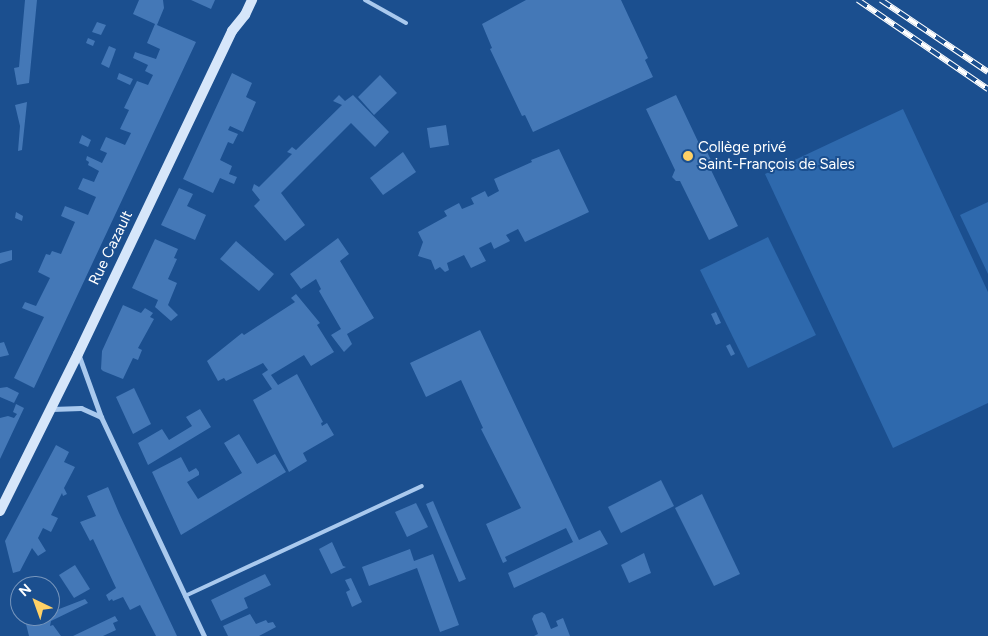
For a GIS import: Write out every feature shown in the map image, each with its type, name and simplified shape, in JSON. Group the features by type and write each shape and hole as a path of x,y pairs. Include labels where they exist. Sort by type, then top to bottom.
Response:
{"street":[{"name":"Rue Cazault","path":"0,511 78,354 232,31 252,0"},
{"path":"78,354 101,417 204,636"},
{"path":"51,409 82,408 101,417"}],"lane":[{"path":"365,0 406,23"},
{"path":"185,596 422,486"}],"shaded area":[{"path":"903,109 988,292 988,403 893,448 765,174"},
{"path":"988,202 988,274 960,215"},
{"path":"768,237 816,335 748,368 700,270"}],"building":[{"path":"25,0 37,0 29,83 17,85 14,68 19,67"},
{"path":"139,0 163,0 164,8 157,25 196,42 34,388 14,378 44,317 22,308 25,302 36,306 50,278 38,272 46,254 50,255 52,251 61,254 75,222 61,216 65,206 88,215 96,197 78,189 83,178 94,182 99,171 88,165 87,156 102,163 107,153 100,150 106,137 125,145 131,133 120,129 129,110 124,108 137,81 148,85 153,75 145,71 148,65 133,58 135,52 156,59 160,49 147,43 155,24 133,14"},
{"path":"191,0 215,0 211,9"},
{"path":"526,0 621,0 648,58 645,60 653,77 533,132 525,115 522,116 490,49 492,48 482,24"},
{"path":"97,22 106,25 101,35 92,32"},
{"path":"88,38 95,41 93,46 86,43"},
{"path":"109,46 116,49 109,68 101,64"},
{"path":"119,73 133,79 130,85 117,79"},
{"path":"232,73 252,83 246,97 256,102 243,132 230,126 228,130 238,134 233,144 228,142 220,160 232,166 229,174 237,177 234,184 220,178 213,193 183,179"},
{"path":"380,75 397,93 374,115 358,97"},
{"path":"339,95 345,101 353,95 389,132 375,147 351,123 281,193 305,225 285,241 254,206 260,200 252,190 254,184 259,187 292,154 287,152 292,147 296,150 342,105 333,101"},
{"path":"676,95 703,152 706,150 715,168 711,170 738,226 709,240 680,181 676,181 672,177 675,170 646,109"},
{"path":"27,102 22,150 18,151 20,126 15,105"},
{"path":"446,125 449,145 430,148 427,128"},
{"path":"82,135 91,140 88,147 79,143"},
{"path":"559,149 589,212 525,242 518,229 506,235 510,241 494,249 491,242 479,248 486,261 471,268 464,255 447,263 449,270 445,272 440,267 435,270 431,260 418,256 423,242 418,232 447,216 444,211 459,203 462,209 474,204 471,198 485,191 488,197 499,191 494,179 532,162 531,160"},
{"path":"403,152 416,172 383,195 370,178"},
{"path":"179,188 193,194 187,206 206,215 195,240 161,225"},
{"path":"16,212 23,216 22,221 15,218"},
{"path":"338,238 349,254 340,261 374,318 347,334 352,344 344,352 331,335 341,329 319,291 321,289 316,279 301,289 290,274"},
{"path":"155,239 178,249 174,258 177,259 168,279 177,283 168,305 178,315 171,321 155,307 158,300 132,288"},
{"path":"236,241 274,274 259,291 220,259"},
{"path":"12,250 12,260 0,264 0,253"},
{"path":"296,294 320,323 317,325 334,352 311,366 304,355 271,375 278,385 297,374 323,422 321,423 322,426 327,423 334,435 303,453 307,461 289,472 253,400 272,389 262,374 268,370 263,363 226,381 224,378 218,381 207,361 242,333 244,335 295,302 291,298"},
{"path":"123,305 141,313 145,308 153,313 150,317 154,319 138,348 142,350 138,360 133,358 123,379 101,369 102,351"},
{"path":"716,312 721,323 716,325 711,314"},
{"path":"480,330 579,540 600,530 608,544 514,588 508,573 573,542 566,528 505,557 507,561 503,563 486,524 521,508 481,429 483,428 461,380 426,397 410,363"},
{"path":"4,342 9,355 0,357 0,343"},
{"path":"730,344 735,354 731,356 726,346"},
{"path":"7,387 19,393 14,403 0,397 0,388"},
{"path":"134,388 151,424 133,434 116,397"},
{"path":"16,404 24,408 0,459 0,418 8,416 14,418 17,414 13,412"},
{"path":"200,409 211,427 148,465 138,443 162,429 169,440 192,426 186,417"},
{"path":"239,434 257,464 275,454 286,472 181,535 152,472 181,457 189,472 196,468 199,472 199,475 187,482 198,499 242,473 224,443"},
{"path":"56,445 69,452 64,462 75,467 64,488 67,494 63,496 62,493 51,515 58,518 51,532 43,528 38,538 46,551 38,556 32,548 20,571 13,573 5,541"},
{"path":"661,480 674,506 621,533 608,507"},
{"path":"108,487 177,636 156,636 140,605 130,610 123,597 109,601 106,595 116,588 93,539 90,541 80,522 96,516 87,496"},
{"path":"702,494 740,574 714,586 675,508"},
{"path":"433,501 466,579 459,582 426,504"},
{"path":"416,503 428,527 407,537 395,512"},
{"path":"332,542 343,566 346,567 331,574 319,549"},
{"path":"410,549 414,561 433,554 459,625 440,632 417,568 369,586 362,567"},
{"path":"644,553 651,573 629,583 621,565"},
{"path":"75,565 90,589 74,598 59,575"},
{"path":"265,574 271,585 244,598 248,608 221,621 211,600"},
{"path":"351,578 362,602 352,607 346,592 350,590 345,580"},
{"path":"85,599 88,603 60,617 60,609"},
{"path":"542,612 545,614 551,629 558,626 556,621 563,618 570,636 534,636 538,634 532,619 534,615"},
{"path":"250,614 256,624 266,620 268,623 273,622 276,627 259,636 228,636 223,626"},
{"path":"115,616 118,621 113,623 116,630 103,636 73,636"},
{"path":"26,626 54,626 61,636 29,636"}],"railway":[{"path":"858,0 988,89"},
{"path":"881,0 988,72"}],"place":[{"name":"Collège privé Saint-François de Sales","path":"688,156"}]}
